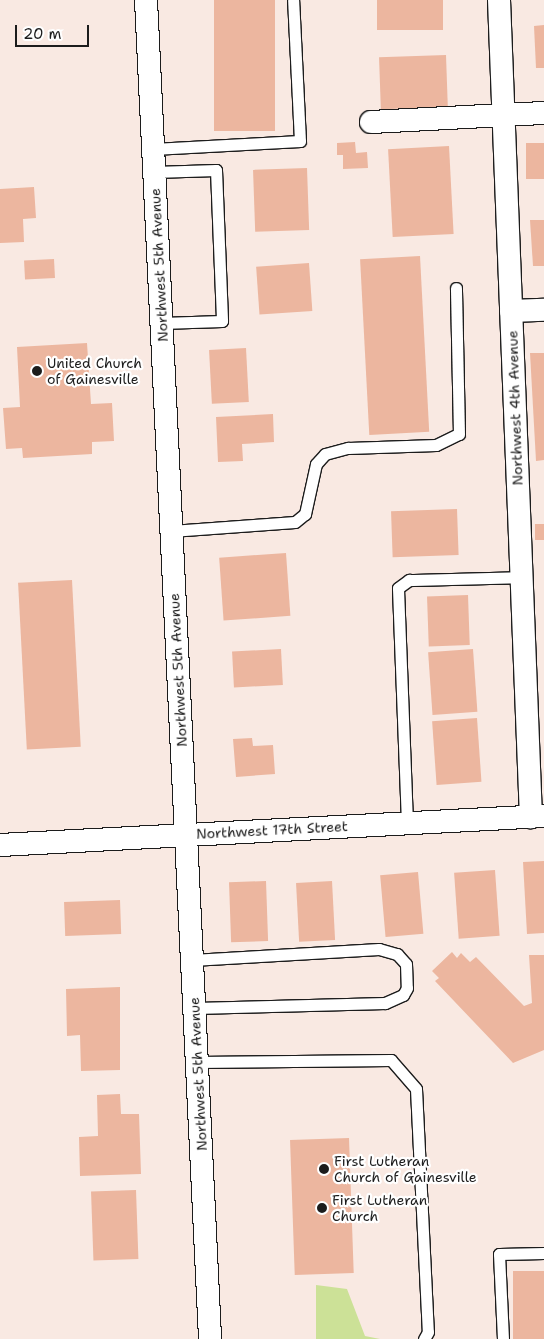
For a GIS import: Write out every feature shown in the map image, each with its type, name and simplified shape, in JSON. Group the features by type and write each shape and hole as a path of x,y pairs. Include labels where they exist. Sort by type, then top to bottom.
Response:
{"street":[{"name":"Northwest 5th Avenue","path":"146,0 210,1339"},
{"name":"Northwest 4th Avenue","path":"499,0 522,577 538,816"},
{"path":"371,122 544,113"},
{"path":"511,312 544,310"},
{"name":"Northwest 17th Street","path":"0,845 538,816"}],"lane":[{"path":"153,149 300,141 293,0"},
{"path":"154,172 216,170 222,320 161,323"},
{"path":"171,531 295,522 305,514 316,464 325,454 348,448 436,445 459,434 456,288"},
{"path":"407,823 398,588 409,580 522,577"},
{"path":"192,960 379,949 397,954 406,964 407,988 403,995 385,1003 195,1008"},
{"path":"197,1062 391,1060 416,1089 428,1332 424,1339"},
{"path":"503,1339 499,1254 544,1253"}],"green space":[{"path":"316,1285 347,1289 365,1336 380,1339 316,1339"}],"building":[{"path":"214,0 275,0 275,131 214,131"},
{"path":"377,0 443,0 443,30 377,30"},
{"path":"544,25 544,68 536,68 534,26"},
{"path":"446,55 448,107 381,109 379,57"},
{"path":"355,142 356,153 367,152 368,168 343,169 343,155 337,155 337,143"},
{"path":"526,143 544,143 544,179 526,179"},
{"path":"449,146 454,234 393,237 388,149"},
{"path":"307,168 309,230 255,232 253,170"},
{"path":"34,187 36,218 23,219 24,242 0,243 0,189"},
{"path":"530,220 544,220 544,266 533,266"},
{"path":"420,256 429,432 369,435 360,259"},
{"path":"54,259 55,278 25,280 24,261"},
{"path":"309,263 312,311 259,315 256,267"},
{"name":"United Church of Gainesville","path":"87,343 91,404 112,403 114,441 92,442 92,454 23,458 22,448 6,449 3,408 20,407 17,347"},
{"path":"246,348 249,402 212,404 209,350"},
{"path":"530,353 544,353 544,460 536,461"},
{"path":"273,414 274,442 242,444 243,461 218,462 216,417"},
{"path":"457,509 459,555 393,557 391,511"},
{"path":"535,524 544,524 544,540 535,540"},
{"path":"286,553 290,616 224,621 219,558"},
{"path":"72,580 81,747 27,750 18,583"},
{"path":"468,595 470,645 429,646 427,596"},
{"path":"281,649 283,685 234,688 232,652"},
{"path":"473,649 477,712 433,715 428,652"},
{"path":"477,718 481,782 437,785 432,721"},
{"path":"252,738 253,746 273,745 275,774 236,777 233,739"},
{"path":"544,861 544,933 527,934 523,862"},
{"path":"495,870 500,936 459,939 454,873"},
{"path":"418,872 423,934 386,937 380,875"},
{"path":"266,881 268,941 231,942 229,882"},
{"path":"332,881 335,940 299,942 296,883"},
{"path":"120,900 121,934 65,936 64,902"},
{"path":"452,952 457,958 461,953 470,962 476,957 524,1006 532,1003 529,955 544,955 544,1050 513,1063 435,981 439,978 432,971"},
{"path":"120,987 120,1070 81,1071 80,1035 67,1036 66,989"},
{"path":"120,1094 121,1114 139,1114 141,1174 80,1176 79,1137 98,1136 97,1095"},
{"name":"First Lutheran Church","path":"349,1138 354,1273 295,1275 290,1140"},
{"path":"136,1190 138,1259 93,1261 91,1192"},
{"path":"513,1271 544,1271 544,1339 513,1339"}],"place":[{"name":"United Church of Gainesville","path":"37,371"},
{"name":"First Lutheran Church of Gainesville","path":"324,1169"},
{"name":"First Lutheran Church","path":"322,1208"}]}
